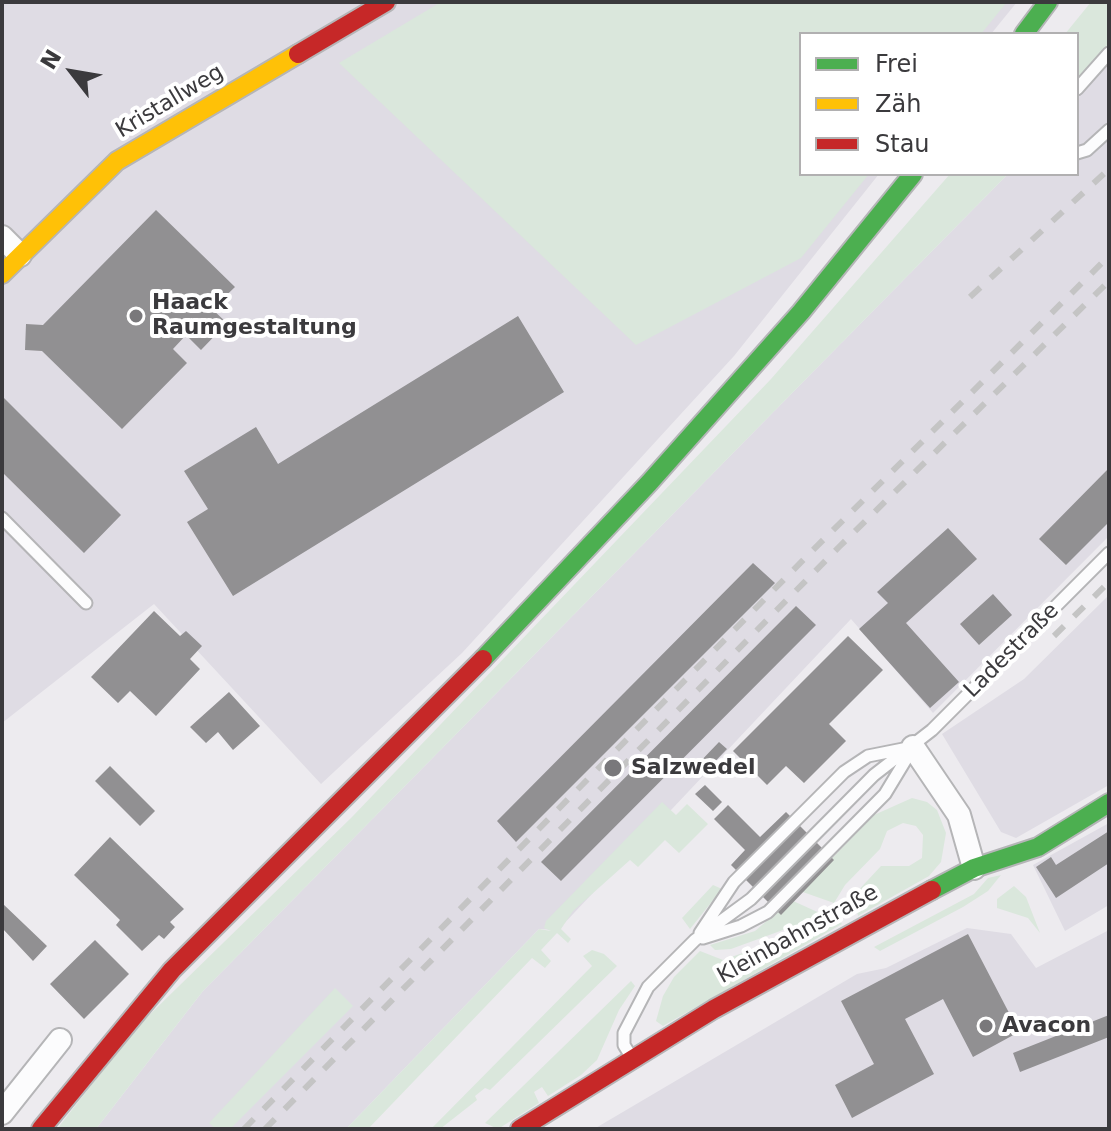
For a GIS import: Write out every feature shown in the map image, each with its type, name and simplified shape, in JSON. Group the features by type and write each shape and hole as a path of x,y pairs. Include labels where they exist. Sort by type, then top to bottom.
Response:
{"main road":[{"name":"Kristallweg","path":"2,274 117,161 386,2"},
{"path":"1026,32 1048,2"},
{"path":"41,1129 130,1017 172,970 479,664 649,483 801,312 911,176"},
{"name":"Kleinbahnstraße","path":"520,1129 632,1059 850,932 974,868 1038,847 1109,803"}],"street":[{"path":"2,237 20,255"},
{"path":"913,747 959,815 974,868"},
{"path":"2,1113 60,1040"}],"lane":[{"path":"1079,87 1109,53"},
{"path":"1079,152 1087,150 1109,130"},
{"path":"2,518 86,603"},
{"name":"Ladestraße","path":"913,747 1109,553"},
{"path":"632,1059 624,1045 624,1033 648,987 695,940 751,899 874,775 913,747"},
{"path":"695,940 734,882 844,772 868,756 913,747"},
{"path":"695,940 741,926 768,912 885,794 913,747"}],"shaded area":[{"path":"2,2 1017,2 993,32 799,32 799,176 877,176 734,356 462,653 321,784 154,604 2,723"},
{"path":"441,2 1007,2 983,32 799,32 799,176 867,176 801,258 636,345 339,63"},
{"path":"1091,2 1109,2 1109,43 1079,83 1079,32 1067,32"},
{"path":"1109,43 1109,536 933,713 851,619 558,930 539,929 346,1129 96,1129 203,991 1006,176 1079,176 1079,83"},
{"path":"948,176 1006,176 203,991 96,1129 57,1129 136,1028 352,817 771,379"},
{"path":"1109,595 1109,785 1016,838 1001,832 942,734 1024,679"},
{"path":"912,798 927,802 937,810 946,833 941,862 929,876 858,916 854,895 881,866 909,866 922,858 923,835 916,826 903,823 887,831 880,849 845,885 834,903 800,891 874,815"},
{"path":"662,802 676,815 687,804 708,824 679,853 665,840 638,867 630,860 573,911 561,929 571,939 568,943 557,933 541,950 551,961 545,968 532,958 368,1129 346,1129 539,929 551,931 544,928 546,921"},
{"path":"1109,823 1109,905 1065,931 1033,865"},
{"path":"1001,875 988,891 963,907 880,951 874,947 974,894 988,878"},
{"path":"713,885 722,889 690,929 682,918"},
{"path":"1014,886 1026,897 1040,933 1028,918 997,908 997,899"},
{"path":"791,900 824,915 731,949 715,950 710,945 755,931"},
{"path":"838,919 842,924 663,1026 656,1021 663,996 674,977 700,951 723,960"},
{"path":"967,928 1011,934 1036,968 1109,930 1109,1129 594,1129 857,974 886,968"},
{"path":"592,950 604,954 617,966 490,1090 485,1088 475,1096 477,1100 440,1129 431,1129 592,966 583,956"},
{"path":"631,981 635,986 619,1010 597,1060 581,1075 548,1096 542,1087 534,1092 539,1103 498,1129 485,1123"},
{"path":"335,988 353,1006 230,1129 216,1129 209,1123"}],"building":[{"name":"Haack Raumgestaltung","path":"156,210 235,287 212,309 227,323 201,350 186,335 173,349 187,363 122,429 42,351 25,350 26,324 43,325"},
{"path":"518,316 564,392 233,596 187,522 208,509 184,471 256,427 278,464"},
{"path":"2,396 121,515 84,553 2,472"},
{"path":"1109,468 1109,522 1066,565 1039,539"},
{"path":"948,528 977,559 906,623 959,682 930,708 859,629 888,603 877,592"},
{"path":"753,563 775,583 516,842 497,821"},
{"path":"993,594 1012,615 979,645 960,624"},
{"path":"796,606 816,625 561,881 541,862"},
{"path":"154,611 180,636 186,631 202,646 190,659 200,669 156,716 130,691 118,703 91,677"},
{"path":"848,636 883,670 829,724 846,741 804,783 786,766 767,785 733,751"},
{"path":"229,692 260,726 233,750 218,732 206,743 190,727"},
{"path":"719,742 727,749 704,773 696,766"},
{"path":"110,766 155,811 140,826 95,781"},
{"path":"705,785 722,802 713,811 695,794"},
{"path":"728,805 760,837 786,812 834,860 781,915 731,865 745,850 714,819"},
{"path":"1109,831 1109,863 1056,898 1036,867 1051,857 1056,865"},
{"path":"110,837 184,909 170,922 175,927 164,939 159,935 142,951 116,925 120,920 74,875"},
{"path":"2,903 47,946 33,961 2,928"},
{"name":"Avacon","path":"968,934 1019,1032 973,1057 943,999 905,1019 934,1074 852,1118 835,1085 874,1064 841,1001"},
{"path":"95,940 129,974 84,1019 50,984"},
{"path":"1109,1015 1109,1037 1020,1072 1013,1053"}],"railway":[{"path":"970,297 1109,169"},
{"path":"244,1129 809,554 1109,256"},
{"path":"265,1129 839,547 1109,281"},
{"path":"1054,636 1109,582"}],"traffic: fast":[{"path":"1026,32 1048,2"},
{"path":"483,659 649,483 801,312 911,176"},
{"path":"932,890 974,868 1038,847 1109,803"}],"traffic: slow":[{"path":"2,274 117,161 298,54"}],"traffic: jam":[{"path":"298,54 386,2"},
{"path":"41,1129 172,970 483,659"},
{"path":"520,1129 714,1009 932,890"}],"place":[{"name":"Haack Raumgestaltung","path":"136,316"},
{"name":"Salzwedel","path":"613,768"},
{"name":"Avacon","path":"986,1026"}]}
